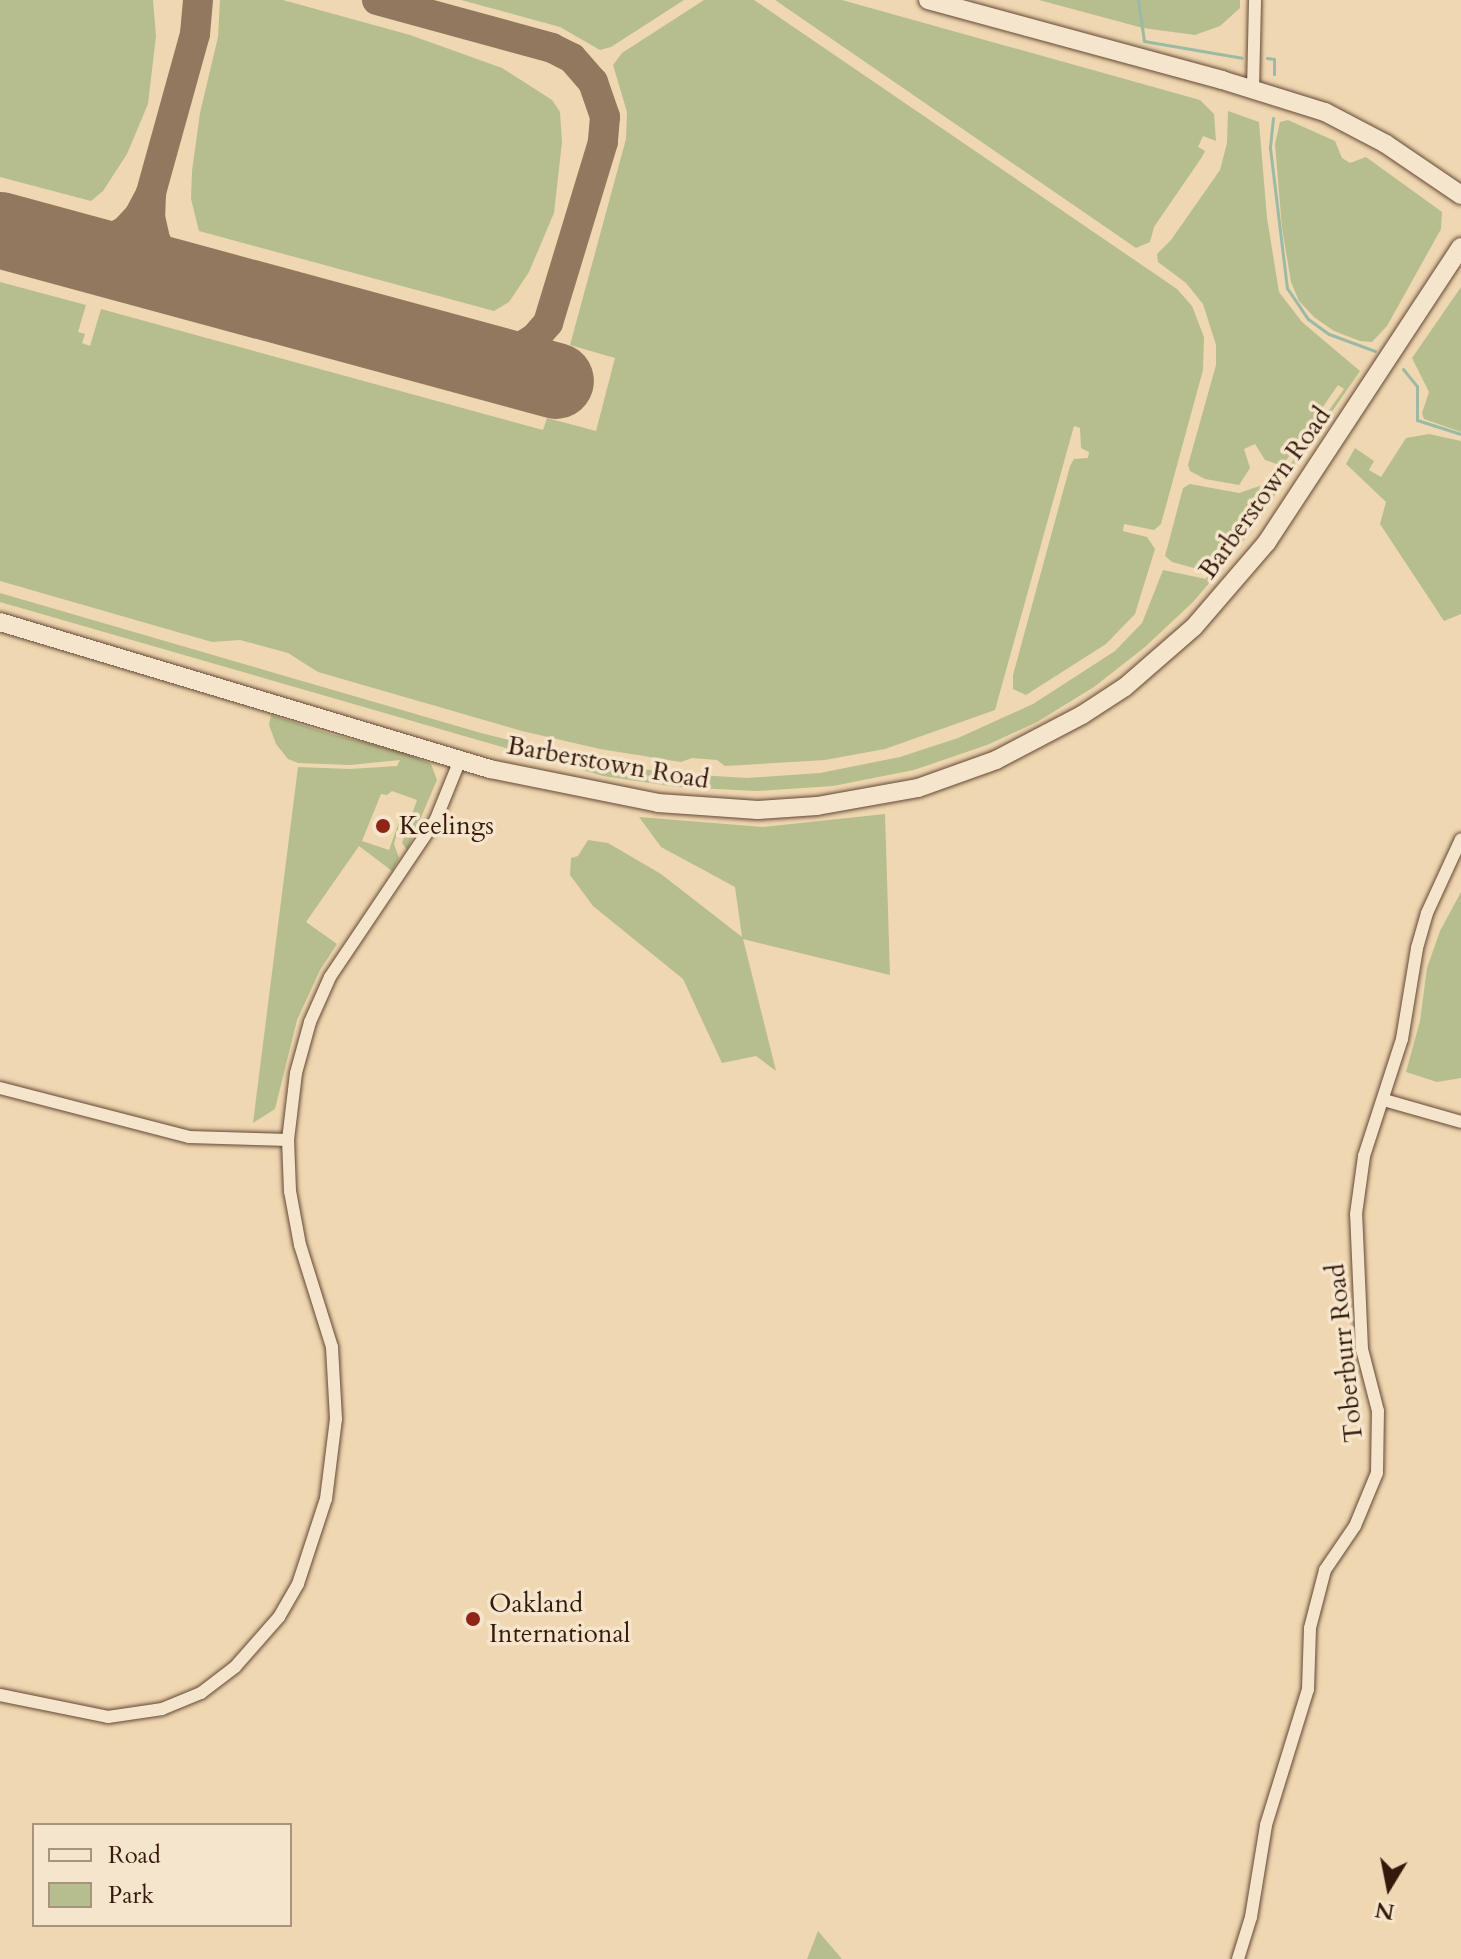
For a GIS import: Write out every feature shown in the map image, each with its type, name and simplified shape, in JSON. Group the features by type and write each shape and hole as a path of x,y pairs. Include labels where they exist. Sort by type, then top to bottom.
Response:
{"main road":[{"path":"928,0 1253,89 1325,112 1386,144 1461,195"},
{"name":"Barberstown Road","path":"0,622 460,760 554,784 658,803 758,810 817,806 918,788 1038,741 1137,677 1194,627 1236,582 1333,445 1461,247"}],"street":[{"path":"1253,89 1255,0"},
{"path":"0,1695 108,1717 162,1709 201,1693 235,1667 272,1626 298,1584 326,1499 336,1419 332,1347 300,1245 290,1191 288,1140 296,1073 319,1000 330,977 436,819 460,760"},
{"name":"Toberburr Road","path":"1238,1959 1251,1917 1266,1825 1308,1689 1310,1628 1325,1570 1355,1526 1377,1473 1378,1411 1362,1349 1356,1214 1364,1156 1402,1039 1417,948 1461,839"},
{"path":"0,1088 189,1137 288,1140"},
{"path":"1384,1100 1461,1122"}],"green space":[{"path":"0,0 153,0 156,36 148,104 127,154 103,191 91,201 0,177"},
{"path":"220,0 283,0 410,35 502,68 552,100 560,112 562,142 554,213 529,272 509,302 494,311 199,231 191,199 192,171 200,113 218,37"},
{"path":"461,0 684,0 611,47 600,50 560,27"},
{"path":"704,0 754,0 1177,289 1192,306 1204,337 1203,370 1161,524 1154,530 1124,524 1123,531 1147,537 1155,549 1135,614 1106,644 1026,695 1013,689 1013,675 1070,466 1074,459 1088,458 1089,452 1081,448 1080,428 1074,426 995,710 885,749 825,760 725,766 717,760 692,758 681,762 600,749 522,731 318,672 288,653 240,640 212,642 0,581 0,282 86,305 78,332 85,334 82,343 90,346 101,309 543,430 547,418 596,431 615,358 570,345 626,139 627,112 613,65 622,53"},
{"path":"775,0 842,0 1200,100 1214,114 1216,141 1203,136 1198,147 1205,151 1202,157 1154,227 1150,242 1136,248"},
{"path":"1039,0 1240,0 1240,8 1220,26 1195,35 1143,28"},
{"path":"1228,111 1259,122 1267,218 1279,292 1302,322 1360,371 1234,554 1193,602 1145,647 1094,687 1037,722 987,745 914,770 833,786 757,791 677,787 603,776 0,602 0,593 481,733 569,755 666,773 747,778 820,773 900,757 958,738 1033,704 1115,651 1142,623 1163,570 1206,579 1208,572 1172,562 1165,556 1183,488 1190,484 1239,493 1280,479 1344,389 1338,385 1285,462 1277,464 1265,460 1255,444 1244,449 1250,468 1239,485 1205,479 1190,471 1188,465 1216,365 1216,345 1203,304 1186,283 1158,262 1157,254 1171,240 1220,170 1227,143"},
{"path":"1288,120 1335,141 1342,158 1350,163 1366,157 1442,212 1441,229 1387,326 1372,342 1334,331 1314,317 1299,301 1291,282 1282,228 1275,144 1280,122"},
{"path":"1461,287 1461,432 1424,419 1422,413 1429,392 1412,358"},
{"path":"1429,434 1461,441 1461,614 1444,621 1380,524 1386,502 1346,464 1355,448 1374,461 1369,470 1381,477 1406,438"},
{"path":"271,715 402,752 431,764 437,780 407,850 402,843 417,800 392,791 387,795 381,794 362,841 389,850 402,814 394,844 399,858 392,871 359,846 306,922 337,944 320,970 297,1020 275,1109 253,1123 298,767 350,769 397,766 400,760 350,765 298,763 288,759 276,744 269,725"},
{"path":"885,814 890,975 743,939 776,1071 756,1056 722,1063 683,979 593,906 570,875 571,858 578,856 588,840 608,843 661,874 742,937 735,887 661,847 639,817 763,827"},
{"path":"1461,892 1461,1078 1437,1082 1406,1072 1420,1021 1427,968 1440,931"},
{"path":"818,1931 842,1959 807,1959"}],"waterway":[{"path":"1138,0 1144,41 1242,58"},
{"path":"1267,58 1274,59 1274,74"},
{"path":"1273,118 1270,148 1287,288 1308,319 1329,334 1375,351"},
{"path":"1403,369 1417,386 1417,420 1461,434"}],"taxiway":[{"path":"198,0 195,34 151,193 150,217 156,242 167,259 181,272 206,286"},
{"path":"377,0 552,48 572,58 593,82 605,117 603,142 548,323 535,338 513,352 490,358 462,356"},
{"path":"49,243 83,246 106,241 125,231 139,216 151,193"}],"runway":[{"path":"0,230 556,381"}],"place":[{"name":"Keelings","path":"383,826"},
{"name":"Oakland International","path":"473,1619"}]}
